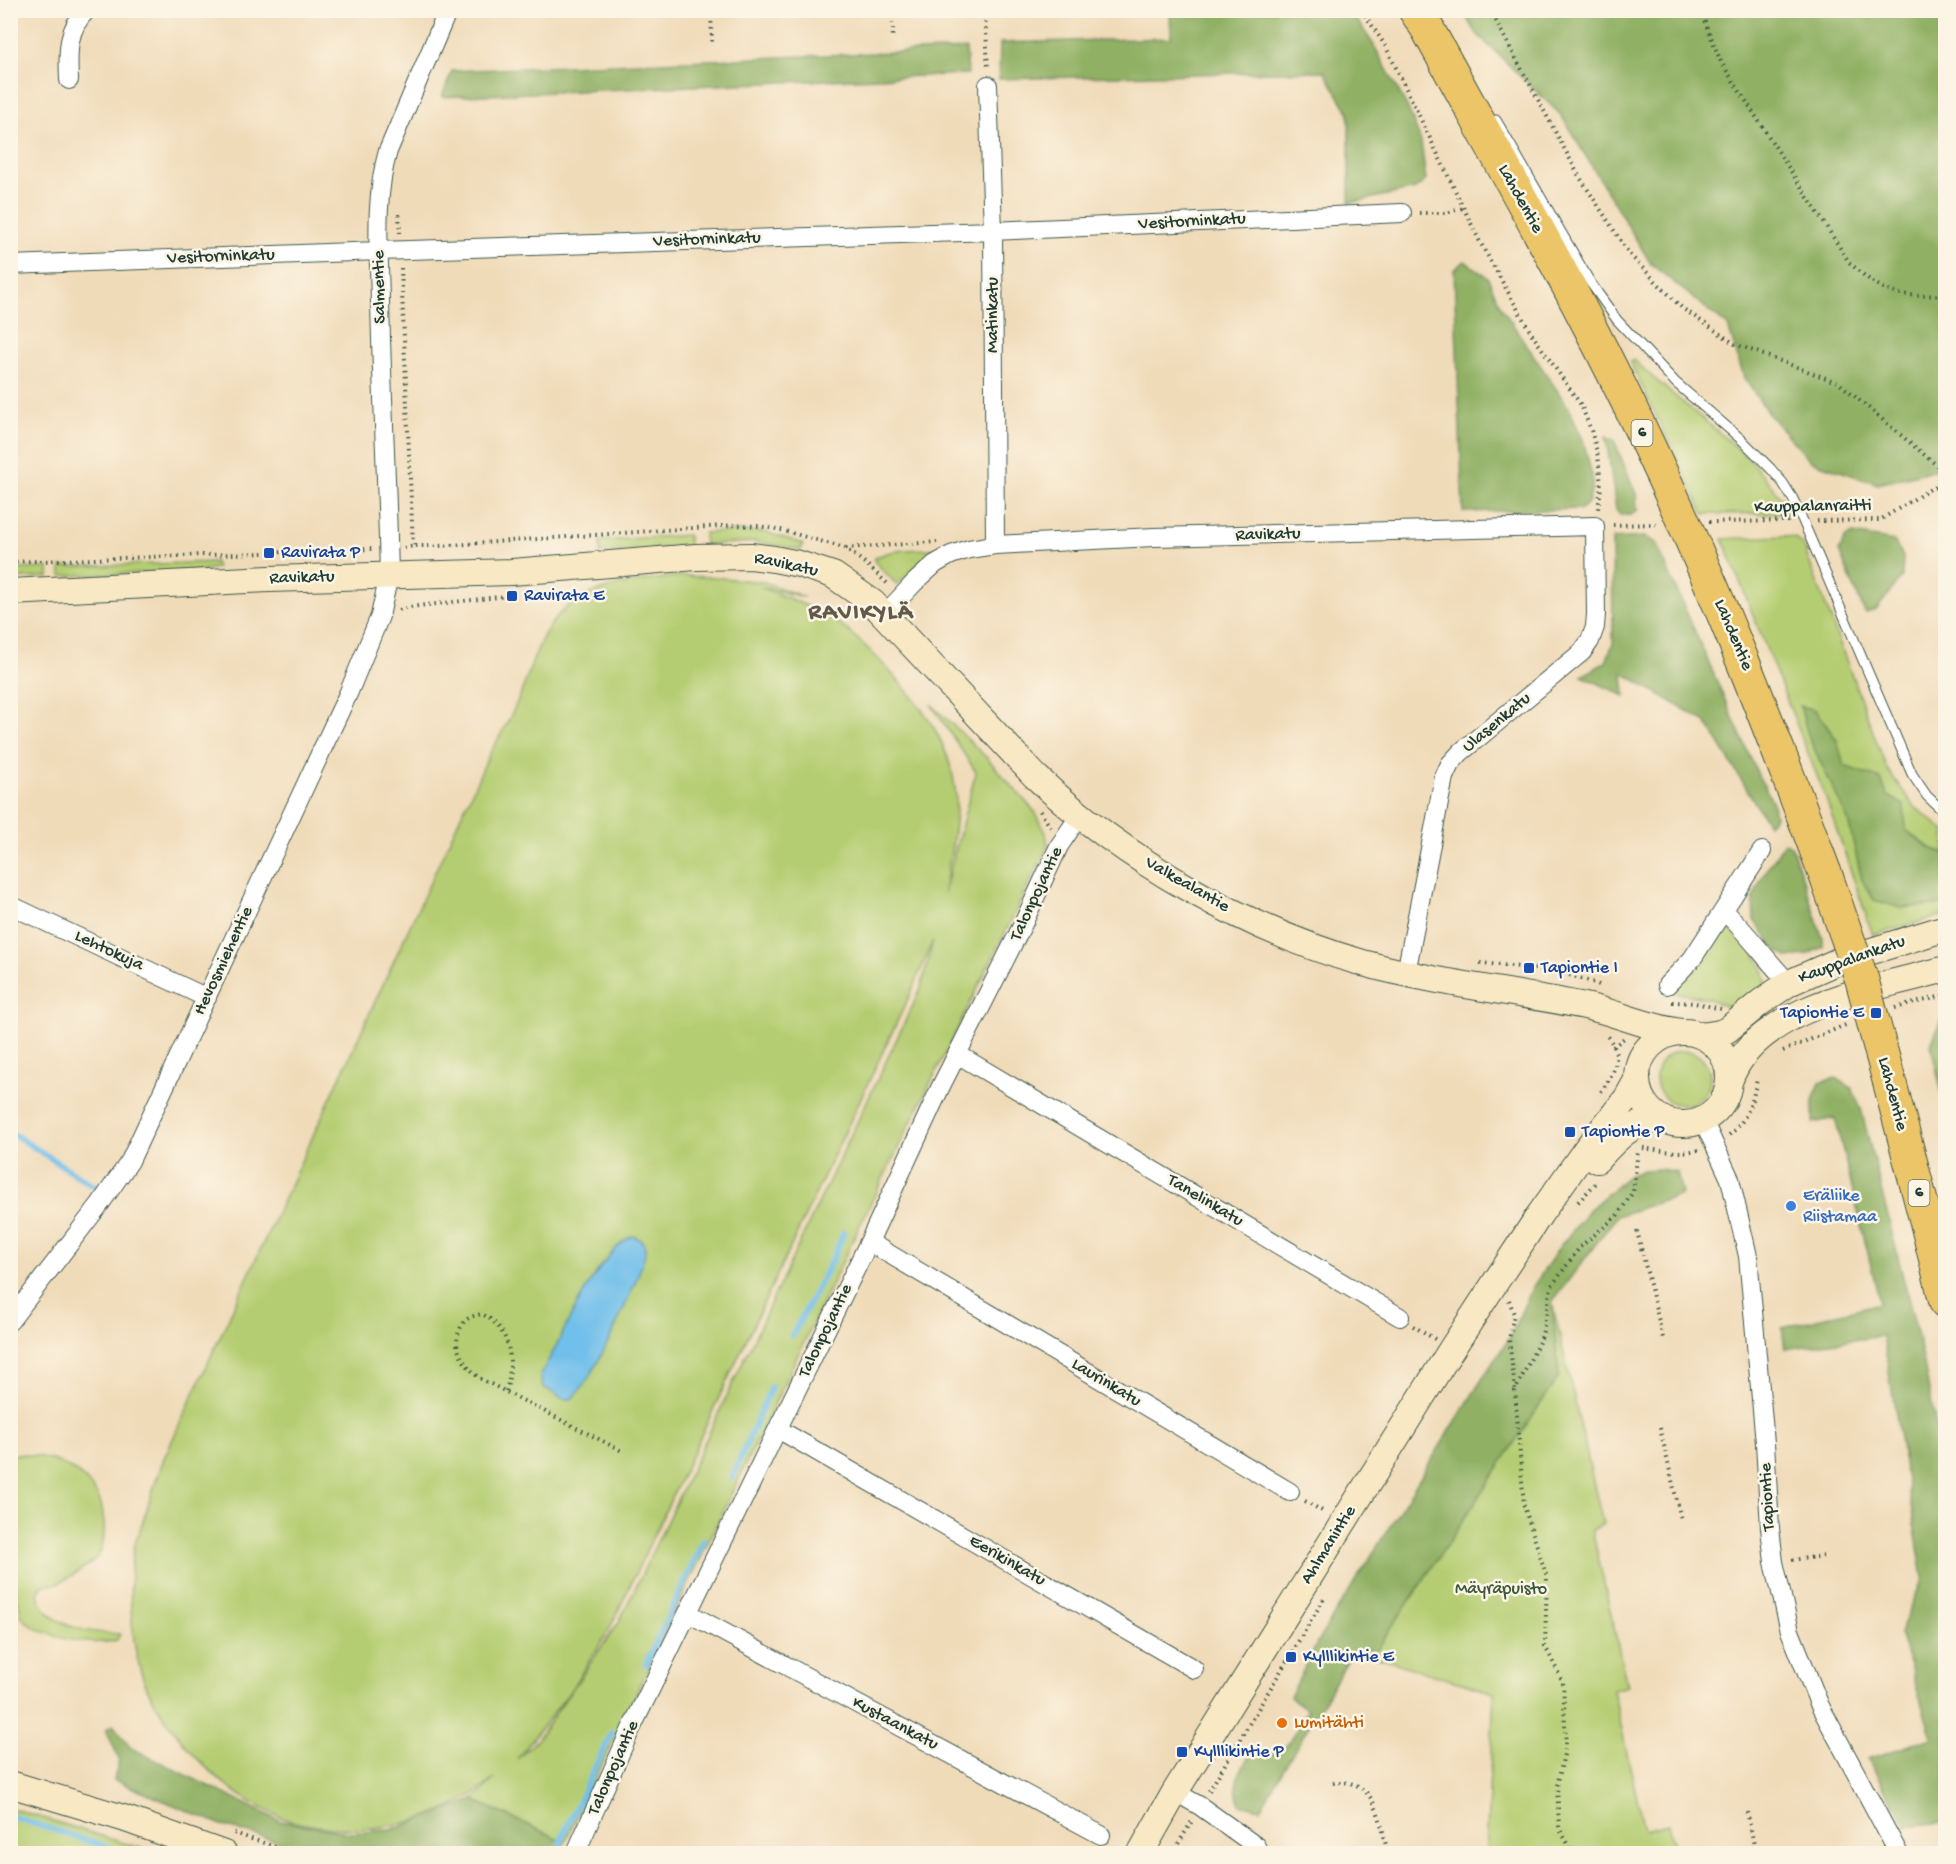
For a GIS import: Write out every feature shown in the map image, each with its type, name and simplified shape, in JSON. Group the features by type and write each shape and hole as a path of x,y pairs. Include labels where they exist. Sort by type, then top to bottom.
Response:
{"highway":[{"name":"Lahdentie","path":"1431,29 1650,447 1749,673 1826,876 1862,980 1946,1302"}],"main road":[{"name":"Ravikatu","path":"10,592 269,579 512,572 696,557 751,556 799,564 833,575 885,614"},
{"name":"Valkealantie","path":"885,614 1035,776 1080,815 1196,893 1263,927 1325,951 1406,974 1603,1010 1663,1030 1691,1034"},
{"name":"Kauppalankatu","path":"1691,1034 1712,1035 1727,1030 1789,983 1836,962 1946,928"},
{"name":"Kauppalankatu","path":"1729,1082 1734,1068 1752,1044 1774,1026 1832,1000 1946,969"},
{"name":"Valkealantie","path":"1573,1004 1593,1011 1616,1026 1633,1047 1637,1074"},
{"path":"1691,1034 1717,1047 1724,1056 1729,1082 1725,1098 1716,1111 1703,1120 1679,1125 1662,1119 1648,1108 1639,1091 1637,1074 1646,1050 1655,1041 1667,1035 1691,1034"},
{"name":"Ahlmanintie","path":"1140,1854 1175,1792 1451,1350 1581,1157 1627,1098 1637,1074"},
{"name":"Ahlmanintie","path":"1524,1240 1616,1139 1642,1122 1662,1119"},
{"path":"10,1784 123,1818 224,1854"}],"street":[{"path":"69,80 68,47 75,24 87,10"},
{"name":"Salmentie","path":"389,575 379,197 388,151 448,10"},
{"name":"Matinkatu","path":"988,85 993,231 995,545"},
{"name":"Vesitorninkatu","path":"10,265 993,231 1402,213"},
{"name":"Ravikatu","path":"885,614 935,564 969,549 995,545 1154,537 1595,526"},
{"name":"Ulasenkatu","path":"1406,974 1444,777 1450,764 1461,752 1582,652 1590,640 1595,627 1596,614 1595,526"},
{"name":"Hevosmiehentie","path":"10,1321 130,1161 348,694 380,616 389,575"},
{"name":"Talonpojantie","path":"581,1852 631,1729 1059,846 1080,815"},
{"path":"1667,984 1692,958 1762,851"},
{"name":"Lehtokuja","path":"10,904 207,998"},
{"path":"1724,911 1789,983"},
{"name":"Tanelinkatu","path":"957,1054 1400,1317"},
{"name":"Tapiontie","path":"1703,1120 1730,1179 1748,1256 1774,1562 1790,1631 1820,1706 1899,1854"},
{"name":"Laurinkatu","path":"869,1242 1290,1492"},
{"name":"Eerikinkatu","path":"778,1429 1194,1669"},
{"name":"Kustaankatu","path":"688,1613 1101,1835"},
{"path":"1175,1792 1200,1806 1256,1846 1258,1854"}],"lane":[{"path":"1494,116 1590,282 1617,320 1676,383 1742,440 1771,469 1788,491 1912,774 1927,796 1946,814"}],"path":[{"path":"711,10 712,43"},
{"path":"892,10 893,38"},
{"path":"986,10 988,85"},
{"path":"1362,10 1386,47 1480,242 1531,333 1581,405 1598,456 1601,487 1595,526 1663,524"},
{"path":"1490,10 1580,176 1630,255 1682,308 1735,344 1839,383 1946,472"},
{"path":"1700,10 1721,62 1849,262 1869,281 1888,291 1905,296 1946,295"},
{"path":"399,204 400,237"},
{"path":"1402,213 1447,213 1463,208"},
{"path":"400,260 413,546"},
{"name":"Kauppalanraitti","path":"1708,522 1880,520 1932,489 1946,486"},
{"path":"845,548 927,542 950,543 969,549"},
{"path":"10,562 376,549"},
{"path":"442,593 442,603"},
{"path":"395,611 409,607 512,596"},
{"path":"1034,803 1051,827"},
{"path":"1888,1010 1946,995"},
{"path":"1778,1053 1856,1021"},
{"path":"1726,1138 1736,1130 1748,1112 1757,1077"},
{"path":"1638,1146 1659,1151 1680,1152 1703,1148"},
{"path":"1630,1153 1638,1146"},
{"path":"1515,1391 1542,1336 1551,1287 1580,1247 1617,1216 1633,1192 1638,1146"},
{"path":"1577,1203 1599,1180"},
{"path":"1637,1231 1663,1338"},
{"path":"1501,1303 1507,1295 1514,1314 1509,1339 1524,1506 1547,1577 1545,1646 1563,1683 1566,1745 1557,1786 1559,1828 1574,1854"},
{"path":"506,1391 512,1364 502,1332 497,1324 482,1314 467,1319 461,1325 456,1338 458,1350 464,1363 479,1378 624,1452"},
{"path":"1400,1317 1451,1350"},
{"path":"1660,1428 1681,1519"},
{"path":"1290,1492 1343,1522"},
{"path":"1774,1562 1823,1556"},
{"path":"1208,1794 1331,1587"},
{"path":"1333,1783 1350,1782 1370,1796 1376,1805 1388,1854"},
{"path":"1747,1812 1756,1854"},
{"path":"1172,1854 1194,1818"}],"green space":[{"path":"1170,11 1351,11 1373,44 1408,108 1421,142 1426,180 1415,189 1349,203 1349,113 1324,71 999,79 1000,43 1171,38"},
{"path":"1462,11 1945,11 1945,469 1878,484 1811,461 1770,416 1744,378 1728,326 1651,264 1561,115 1477,34"},
{"path":"966,49 968,74 442,97 452,71"},
{"path":"1465,261 1488,278 1501,307 1569,408 1583,440 1593,479 1589,502 1581,509 1463,512 1454,270"},
{"path":"1634,360 1742,453 1792,513 1704,514 1630,362"},
{"path":"1606,436 1614,440 1636,494 1637,511 1631,515 1620,515 1616,510"},
{"path":"766,532 803,544 801,550 757,542 705,545 704,533"},
{"path":"1853,534 1894,541 1903,557 1902,577 1876,610 1865,613 1839,551 1845,538"},
{"path":"688,535 689,546 600,553 600,541"},
{"path":"1784,536 1795,538 1803,545 1887,769 1914,806 1945,831 1945,915 1873,935 1825,796 1723,539"},
{"path":"1645,537 1656,543 1759,777 1772,800 1775,816 1768,824 1706,722 1623,673 1625,696 1582,676 1606,662 1613,643 1612,539"},
{"path":"935,549 897,585 875,562 875,558 889,553"},
{"path":"215,562 217,568 198,571 61,576 61,567"},
{"path":"49,568 49,577 11,579 11,569"},
{"path":"679,576 764,582 804,597 761,587 811,608 839,624 868,649 906,689 926,715 941,742 955,788 955,827 944,893 976,772 931,704 987,758 1035,812 1046,833 1048,846 859,1227 565,1842 473,1800 495,1778 476,1793 455,1805 409,1822 360,1829 291,1821 269,1812 239,1794 211,1772 187,1747 152,1698 138,1662 133,1629 131,1577 136,1540 164,1458 489,755 516,705 546,632 564,610 588,595 613,586","holes":["933,940 921,988 619,1622 537,1740 517,1759 568,1694 609,1630 914,986"]},
{"path":"1800,706 1815,710 1837,740 1844,766 1881,779 1887,795 1904,805 1906,830 1929,847 1945,854 1945,904 1901,908 1874,900 1862,880 1848,820 1809,738"},
{"path":"1785,842 1792,847 1823,939 1823,947 1806,955 1787,957 1775,949 1754,920 1753,898 1763,875"},
{"path":"1727,930 1740,934 1750,945 1761,964 1766,984 1736,1011 1710,999 1673,992 1713,945"},
{"path":"1945,1018 1945,1107 1931,1045 1940,1022"},
{"path":"1678,1051 1688,1051 1698,1055 1706,1063 1710,1078 1706,1093 1698,1101 1688,1105 1678,1105 1668,1101 1660,1093 1656,1083 1656,1073 1660,1063 1668,1055"},
{"path":"1836,1078 1852,1088 1861,1109 1921,1349 1945,1473 1945,1822 1907,1826 1867,1759 1932,1738 1900,1633 1923,1578 1883,1336 1785,1349 1782,1328 1880,1303 1835,1118 1813,1123 1813,1100 1820,1082"},
{"path":"1660,1169 1677,1172 1682,1195 1617,1216 1552,1302 1559,1376 1377,1650 1353,1651 1260,1809 1240,1804 1236,1789 1243,1766 1251,1754 1275,1754 1288,1744 1308,1710 1290,1697 1319,1639 1509,1339 1532,1288 1561,1245 1591,1208 1628,1176 1643,1170"},
{"name":"Mäyräpuisto","path":"1552,1302 1603,1524 1592,1530 1627,1686 1613,1690 1644,1830 1668,1824 1675,1853 1486,1853 1494,1693 1352,1650"},
{"path":"11,1455 52,1460 74,1470 98,1497 102,1507 104,1528 103,1543 98,1556 64,1580 42,1586 38,1594 43,1605 60,1621 84,1630 120,1634 117,1640 93,1642 54,1636 22,1618 11,1567"},
{"path":"113,1725 131,1748 280,1821 350,1833 391,1830 473,1800 565,1842 560,1854 316,1853 224,1826 114,1780 119,1759 106,1729"},
{"path":"11,1808 156,1853 11,1853"}],"water":[{"path":"634,1236 642,1241 645,1250 639,1273 623,1310 586,1382 573,1398 561,1398 543,1387 540,1375 581,1297 600,1267 625,1240"}],"waterway":[{"path":"10,1132 97,1188"},
{"path":"792,1336 844,1232"},
{"path":"732,1478 771,1387"},
{"path":"646,1664 704,1540"},
{"path":"558,1854 563,1835 612,1732"},
{"path":"10,1816 129,1854"}],"place":[{"name":"Ravirata P","path":"269,553"},
{"name":"Ravirata E","path":"512,596"},
{"name":"Tapiontie I","path":"1529,968"},
{"name":"Tapiontie E","path":"1876,1013"},
{"name":"Tapiontie P","path":"1570,1132"},
{"name":"Eräliike Riistamaa","path":"1791,1206"},
{"name":"Kylllikintie E","path":"1291,1657"},
{"name":"Lumitähti","path":"1282,1723"},
{"name":"Kylllikintie P","path":"1182,1752"}],"district":[{"name":"RAVIKYLÄ","path":"861,613"}]}
